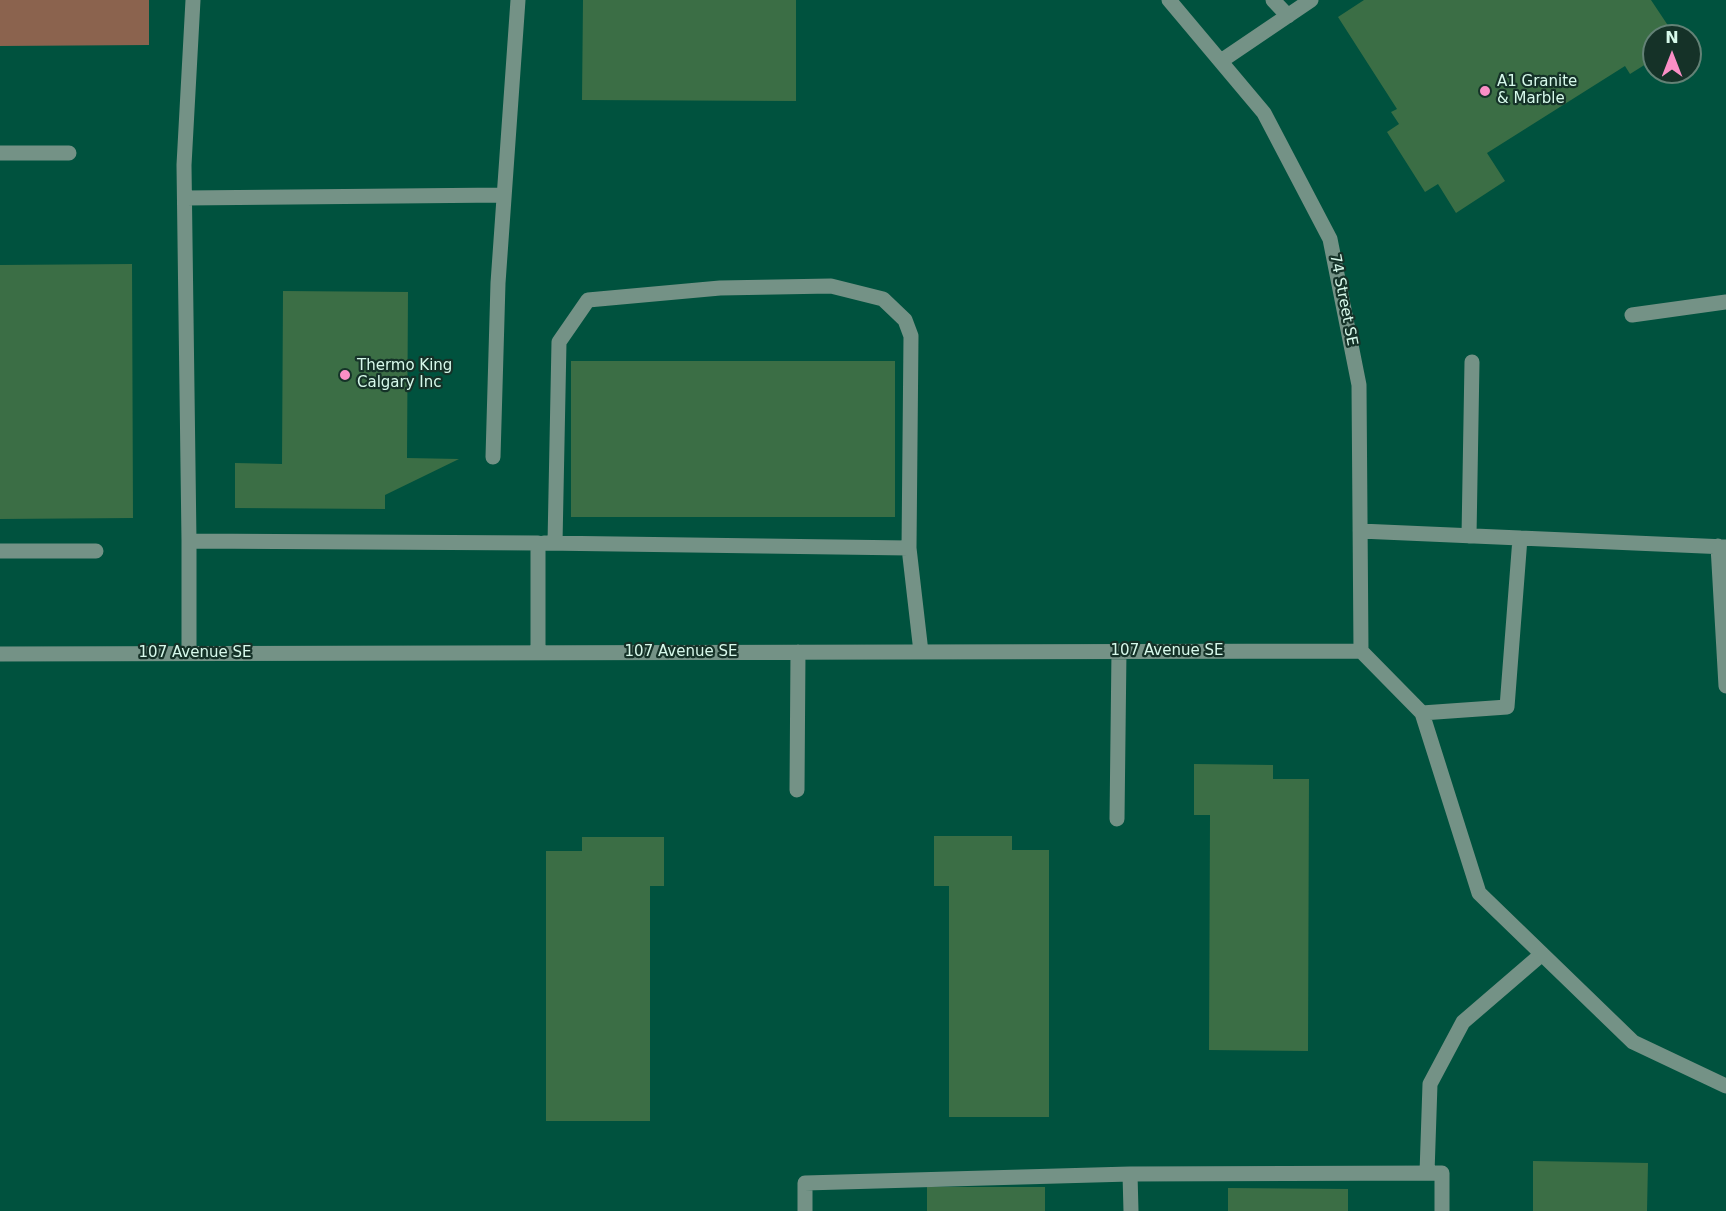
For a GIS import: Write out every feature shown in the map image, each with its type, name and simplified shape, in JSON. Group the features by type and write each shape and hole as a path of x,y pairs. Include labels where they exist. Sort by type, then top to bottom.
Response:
{"street":[{"path":"189,653 184,165 193,0"},
{"path":"493,457 498,283 518,0"},
{"name":"74 Street SE","path":"1169,0 1264,113 1330,239 1359,385 1361,651"},
{"path":"1273,0 1288,16"},
{"path":"1221,61 1311,0"},
{"path":"0,153 69,153"},
{"path":"185,198 504,195"},
{"path":"555,543 559,342 588,300 720,288 831,286 883,299 905,320 911,336 909,548 921,652"},
{"path":"1632,315 1726,303"},
{"path":"1469,536 1472,362"},
{"path":"1360,531 1722,546 1726,686"},
{"path":"1422,713 1507,707 1520,538"},
{"path":"189,541 909,548"},
{"path":"537,652 538,543"},
{"path":"0,551 96,551"},
{"path":"1117,819 1119,651"},
{"path":"1361,651 1422,713 1479,893 1633,1042 1726,1086"},
{"name":"107 Avenue SE","path":"0,654 1361,651"},
{"path":"797,790 798,652"},
{"path":"1427,1173 1430,1084 1463,1022 1542,954"},
{"path":"805,1211 805,1183 1130,1174 1442,1173 1442,1211"},
{"path":"1130,1174 1131,1211"}],"shaded area":[{"path":"0,0 149,0 149,45 0,46"}],"building":[{"path":"583,0 796,0 796,101 582,100"},
{"name":"A1 Granite & Marble","path":"1364,0 1651,0 1667,24 1642,24 1642,66 1630,74 1625,66 1487,153 1505,181 1456,213 1438,184 1425,192 1387,132 1399,124 1391,112 1397,109 1338,17"},
{"path":"132,264 133,518 0,519 0,265"},
{"name":"Thermo King Calgary Inc","path":"283,291 408,292 407,458 459,459 385,495 385,509 235,508 235,463 282,464"},
{"path":"571,361 895,361 895,517 571,517"},
{"path":"1194,764 1273,765 1273,779 1309,779 1308,1051 1209,1050 1210,815 1194,815"},
{"path":"934,836 1012,836 1012,850 1049,850 1049,1117 949,1117 949,886 934,886"},
{"path":"582,837 664,837 664,886 650,886 650,1121 546,1121 546,851 582,851"},
{"path":"1533,1161 1648,1163 1647,1211 1533,1211"},
{"path":"927,1187 1045,1187 1045,1211 927,1211"},
{"path":"1228,1188 1348,1189 1348,1211 1228,1211"}],"place":[{"name":"A1 Granite & Marble","path":"1485,91"},
{"name":"Thermo King Calgary Inc","path":"345,375"}]}
